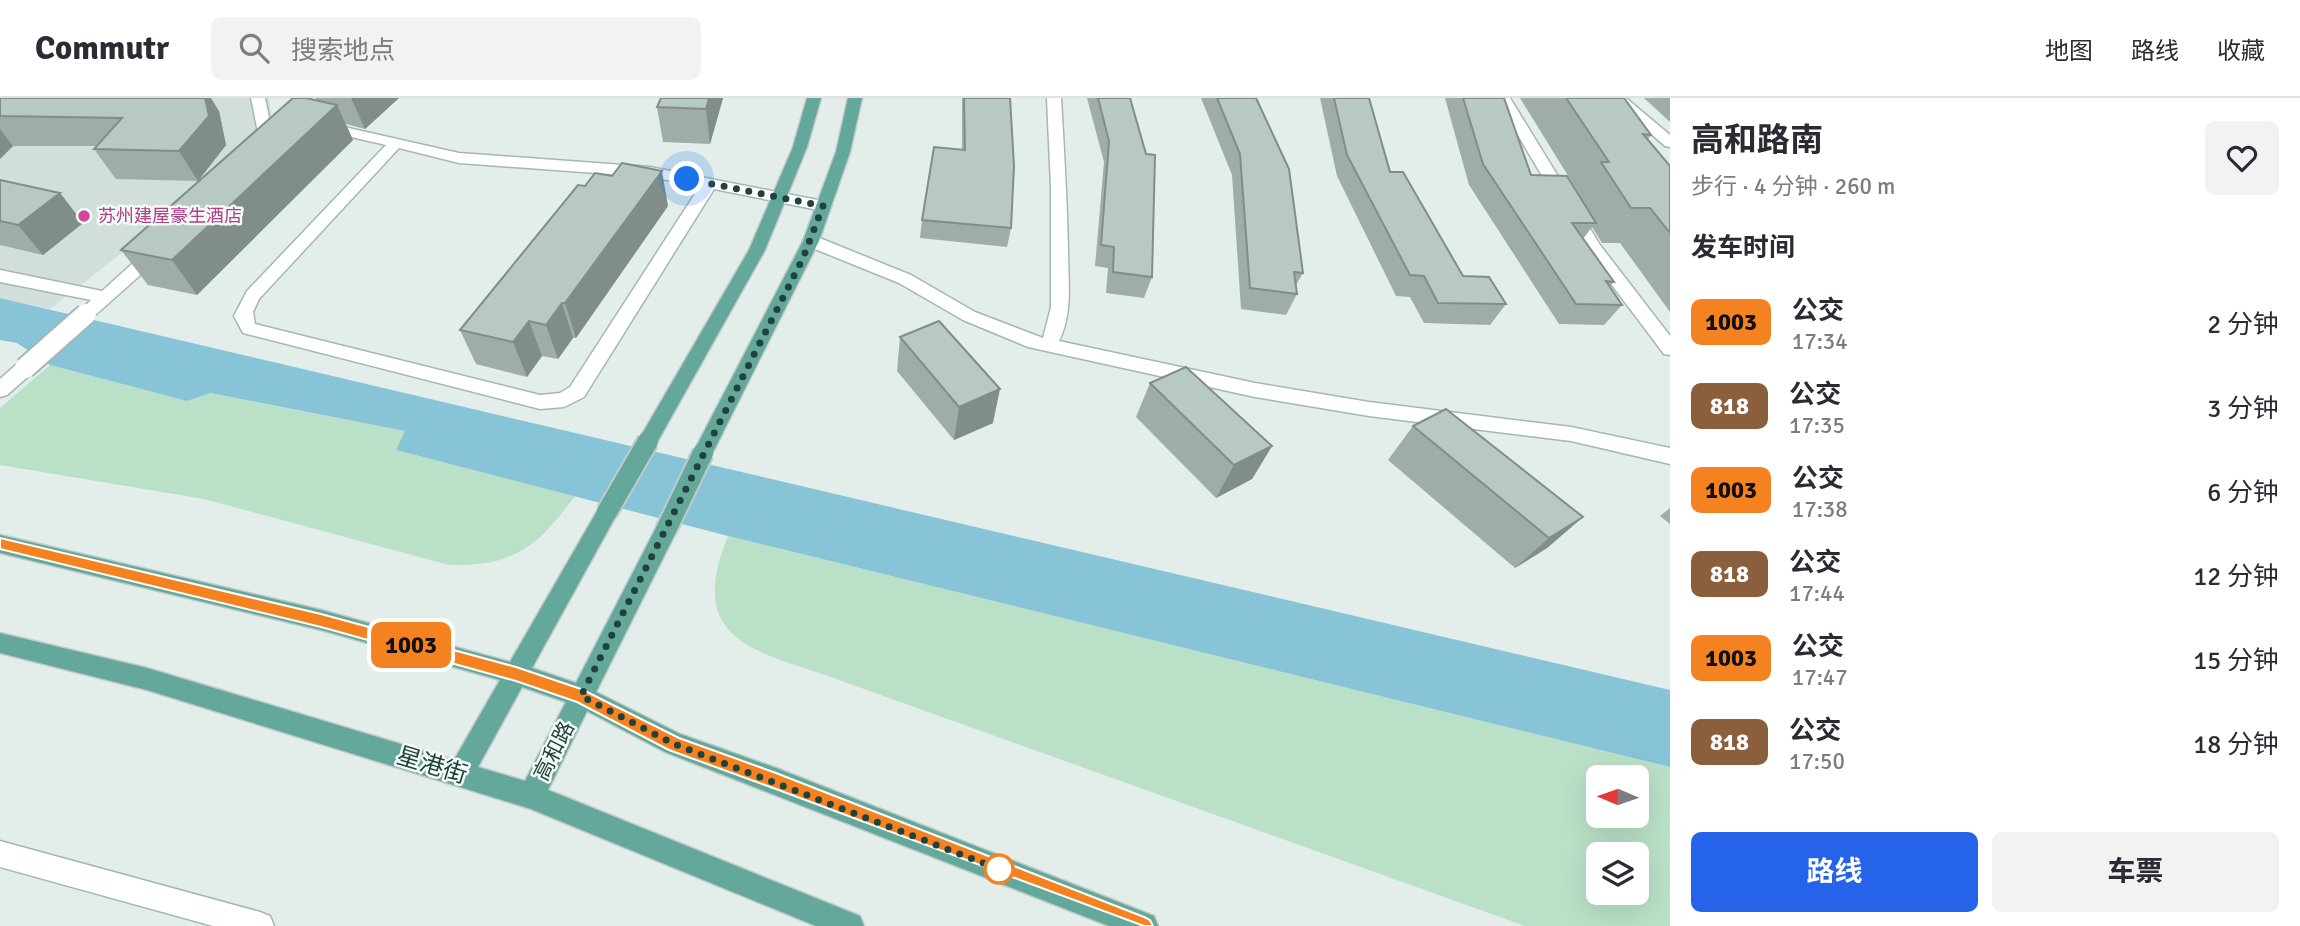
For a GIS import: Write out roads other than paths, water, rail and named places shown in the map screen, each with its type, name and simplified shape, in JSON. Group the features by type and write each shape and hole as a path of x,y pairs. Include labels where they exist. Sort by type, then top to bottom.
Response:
{"main road":[{"path":"460,774 757,250 800,147 814,98"},
{"name":"高和路","path":"531,796 811,241 843,152 855,98"},
{"path":"0,544 294,614 516,674 581,696 674,744 776,781 1144,926"},
{"name":"星港街","path":"0,643 146,679 531,796 850,926"}],"street":[{"path":"258,98 267,148 285,127"},
{"path":"1048,345 1056,329 1060,307 1055,98"},
{"path":"1503,98 1593,248 1670,349"},
{"path":"1605,98 1617,117"},
{"path":"1617,98 1670,143"},
{"path":"307,122 481,161 625,169 823,206"},
{"path":"396,143 253,295 242,316 244,323 249,328 262,332 540,402 564,400 577,391 709,184"},
{"path":"811,241 905,279 992,327 1048,345 1255,390 1369,409 1572,433 1668,453"},
{"path":"0,390 166,243"},
{"path":"0,276 105,297"},
{"path":"4,861 249,924"}],"water":[{"path":"0,298 1670,690 1670,767 728,536 396,450 405,431 210,393 187,401 50,365 17,343 0,340"}],"place":[{"name":"苏州建屋豪生酒店","path":"84,216"}]}
